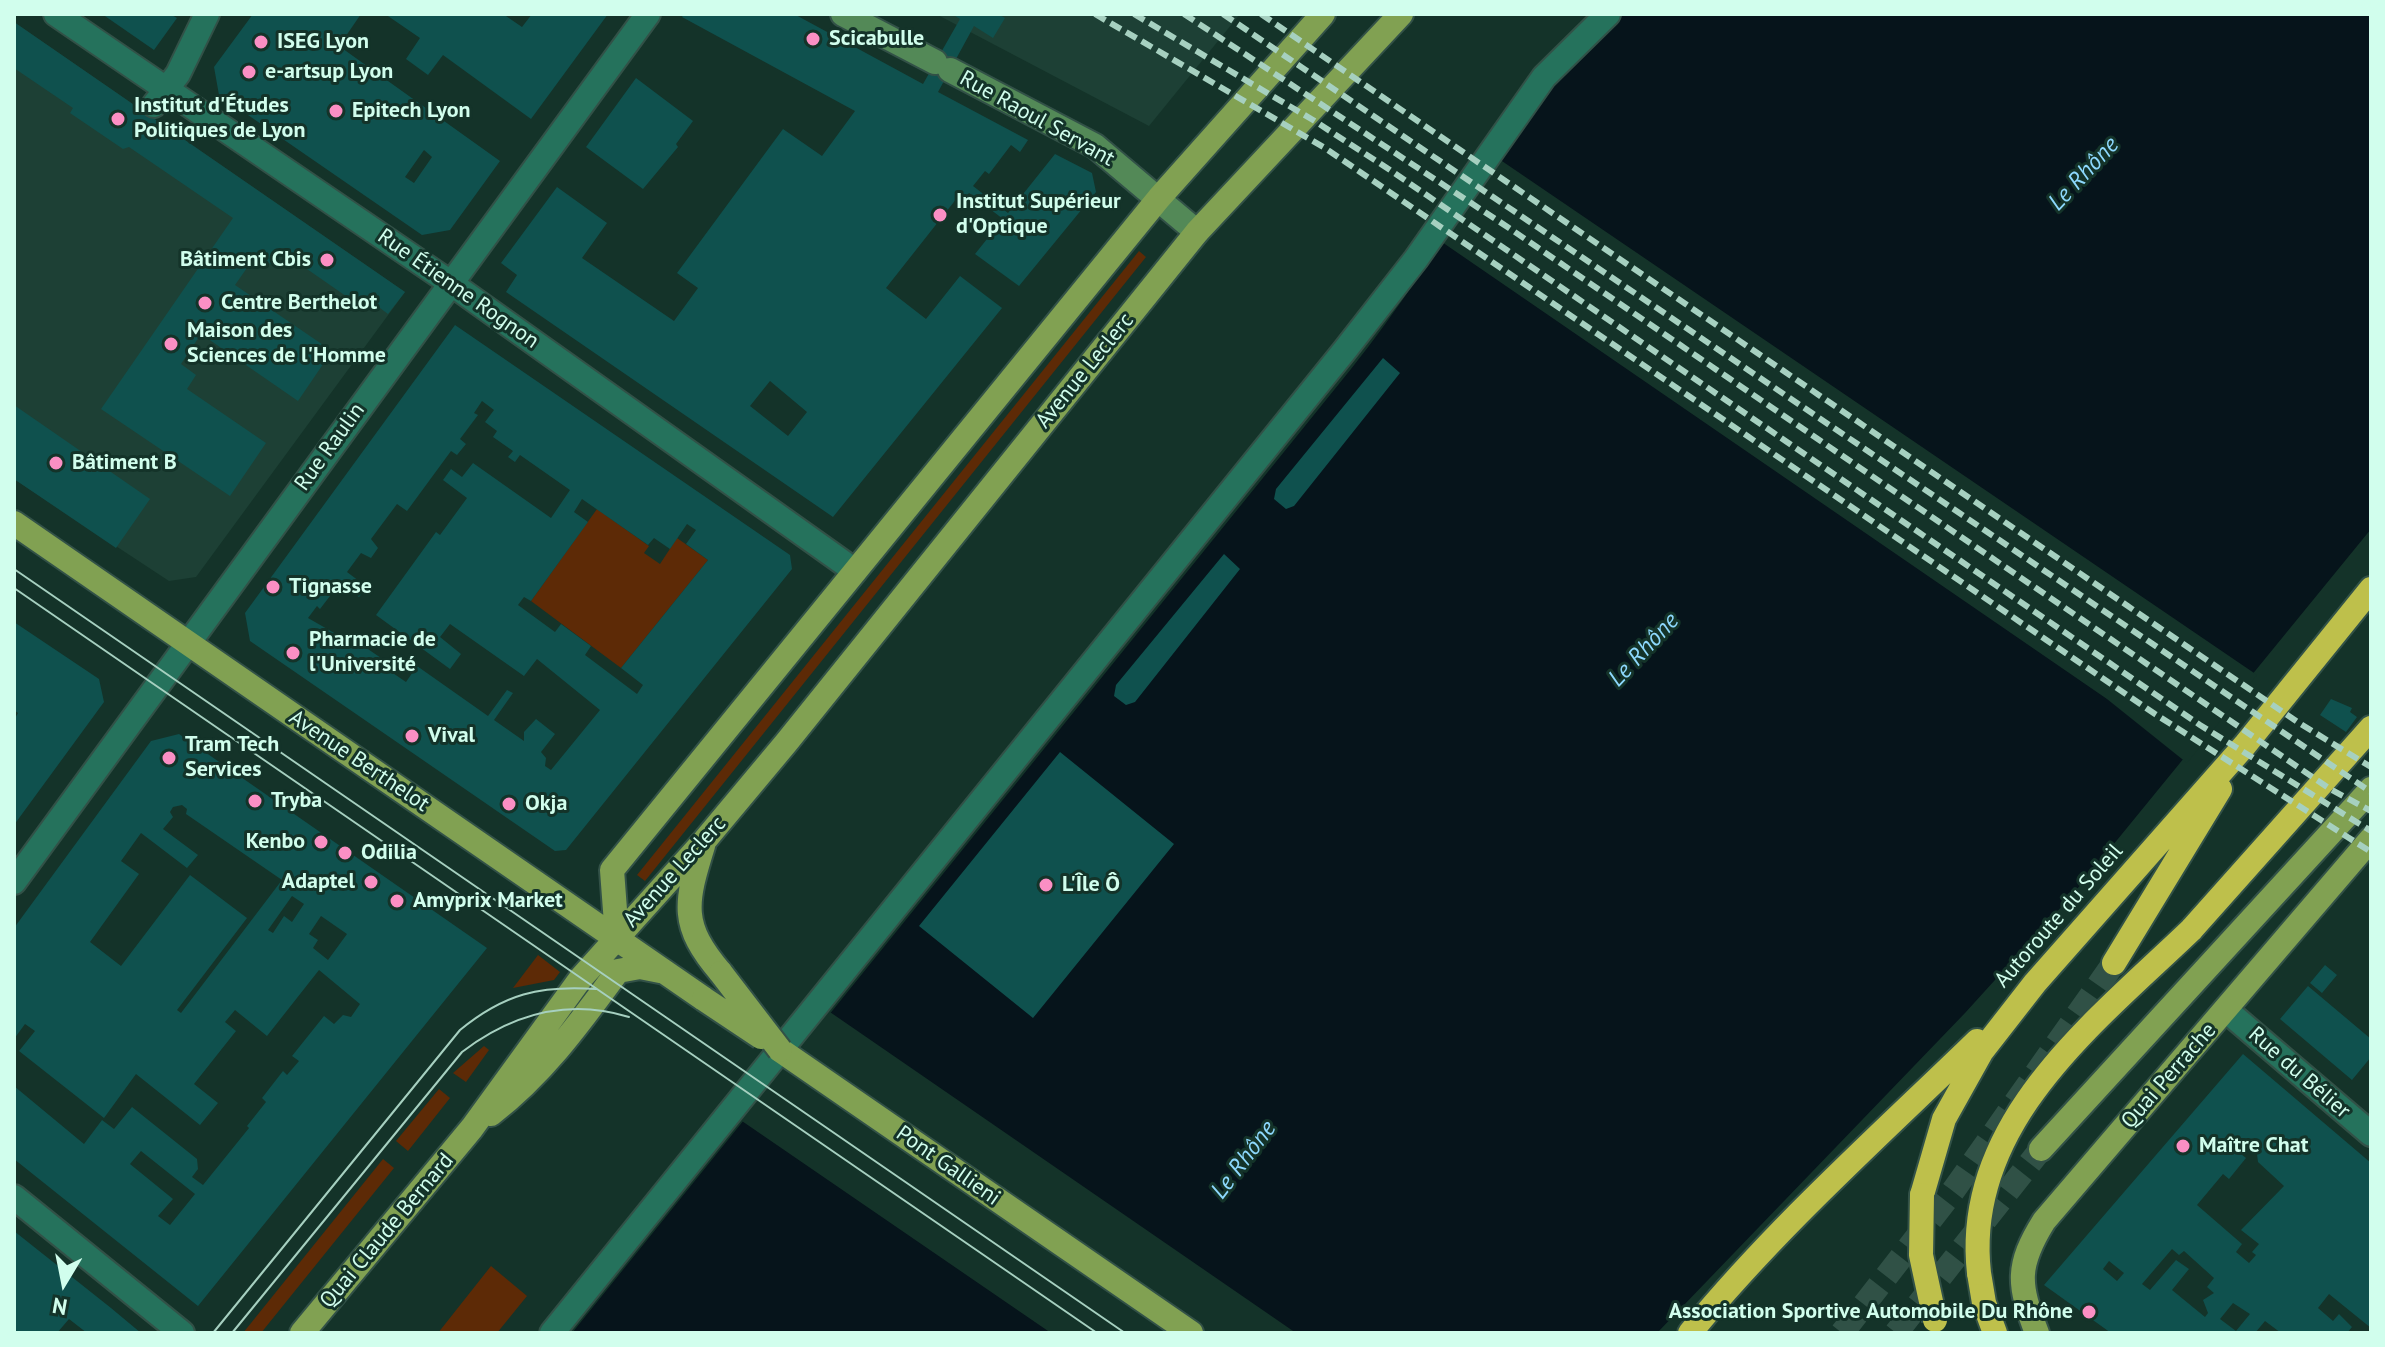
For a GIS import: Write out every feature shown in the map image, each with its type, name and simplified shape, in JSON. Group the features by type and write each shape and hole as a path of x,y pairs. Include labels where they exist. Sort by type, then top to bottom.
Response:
{"highway":[{"name":"Autoroute du Soleil","path":"1938,1326 1921,1255 1922,1195 1932,1149 1952,1101 1982,1051 2022,998 2245,745 2371,589"},
{"path":"1995,1333 1984,1303 1976,1239 1982,1198 1994,1158 2014,1118 2064,1054 2191,930 2371,728"},
{"path":"2114,963 2245,745"},
{"path":"1690,1333 1725,1290 1794,1220 2022,998"}],"main road":[{"name":"Avenue Leclerc","path":"617,937 612,870 1159,198 1323,14"},
{"name":"Avenue Leclerc","path":"617,937 705,840 1197,232 1400,14"},
{"name":"Avenue Berthelot","path":"14,523 704,999"},
{"name":"Quai Perrache","path":"2041,1149 2371,789"},
{"name":"Quai Perrache","path":"2037,1333 2023,1288 2026,1250 2053,1210 2227,1011 2371,839"},
{"path":"705,840 688,897 688,914 705,953 780,1050"},
{"name":"Quai Claude Bernard","path":"302,1333 472,1128 581,978 617,937"},
{"name":"Quai Claude Bernard","path":"472,1128 539,1073 618,971 640,967 670,974"},
{"name":"Pont Gallieni","path":"704,999 1191,1333"}],"street":[{"name":"Rue Étienne Rognon","path":"56,14 160,97 449,282 855,571"},
{"path":"160,97 207,14"},
{"name":"Rue Raulin","path":"14,882 449,282 648,14"},
{"name":"Rue Raoul Servant","path":"843,14 1095,146 1197,232"},
{"path":"552,1333 1345,350 1416,259 1544,77 1608,14"},
{"name":"Rue du Bélier","path":"2227,1011 2371,1134"},
{"path":"14,1197 182,1333"}],"shaded area":[{"path":"936,14 1240,14 1149,126"},
{"name":"Centre Berthelot","path":"14,22 405,292 196,577 169,581 14,479"},
{"path":"1139,251 1146,257 645,881 637,875"},
{"path":"597,509 649,546 644,553 660,564 677,538 708,560 621,668 531,601"},
{"path":"538,955 560,972 554,980 513,988"},
{"path":"484,1046 489,1050 466,1082 453,1073"},
{"path":"439,1089 450,1098 408,1151 396,1141"},
{"path":"383,1159 394,1168 261,1333 243,1333"},
{"path":"491,1266 527,1296 497,1333 438,1333"}],"water":[{"name":"Le Rhône","path":"1624,14 2371,14 2371,529 2073,894 1965,1013 1657,1333 572,1333 1351,369 1546,95 1583,53"}],"pier":[{"path":"1496,157 2257,675 2187,763 2107,699 1439,240"},
{"path":"827,1010 1296,1333 1051,1333 739,1119"}],"building":[{"path":"102,14 170,14 177,18 154,50"},
{"name":"Epitech Lyon","path":"253,14 361,14 339,46 500,161 450,230 422,235 219,95 214,67","holes":["424,150 432,157 414,183 405,177"]},
{"path":"385,14 503,14 522,27 532,14 608,14 531,119 443,55 428,75 406,59 420,38"},
{"path":"684,14 794,14 923,84 960,19 952,14 998,14 1005,18 993,38 974,26 938,92 1028,140 1020,152 1011,145 989,174 985,171 973,186 1008,213 1055,154 1092,173 1096,192 1019,286 975,254 1003,219 969,193 962,202 957,198 886,288 926,319 960,276 1002,308 833,517 506,292 517,275 501,263 557,187 607,223 582,258 674,321 698,288 677,273 783,129 822,156 855,111 682,17","holes":["770,381 807,412 788,436 750,406"]},
{"path":"14,22 405,292 388,314 372,302 366,310 281,251 272,265 256,255 235,285 332,351 298,401 201,334 181,364 196,375 187,389 266,443 230,496 101,409 233,218 129,147 123,149 70,113 73,108 14,68"},
{"path":"636,78 693,121 676,144 678,147 643,189 586,147"},
{"path":"455,325 790,555 792,569 566,850 555,851 250,641 245,613","holes":["482,401 494,410 485,422 497,431 493,437 513,451 508,457 515,462 520,455 570,490 551,518 473,463 462,477 451,469 443,480 467,498 440,535 436,532 376,615 450,669 461,654 440,637 450,624 524,676 537,659 600,710 551,770 545,766 546,758 541,752 555,734 536,719 524,732 524,741 494,720 513,693 507,690 488,716 417,666 406,682 378,663 381,658 346,634 343,638 308,618 317,606 320,609 340,583 359,597 367,587 347,572 361,553 371,558 378,548 371,539 397,504 407,511 451,451 457,455 466,444 460,439 478,415 474,413","582,499 648,545 654,538 670,549 687,524 696,530 686,544 708,560 621,668 643,685 637,694 585,655 591,646 561,624 555,632 518,605 524,597 531,601 588,522 574,512"]},
{"path":"1383,358 1400,373 1294,506 1286,509 1274,499 1276,489"},
{"name":"Bâtiment B","path":"14,405 150,499 116,548 14,479"},
{"path":"1224,554 1240,569 1135,702 1126,705 1114,696 1116,685"},
{"path":"14,622 99,679 104,702 14,825 14,720 18,713 14,710"},
{"path":"2331,699 2352,708 2350,712 2357,717 2346,732 2320,715"},
{"path":"179,734 487,948 198,1306 14,1159 14,1086 84,1144 102,1120 114,1129 132,1107 197,1159 198,1169 192,1177 203,1185 249,1128 247,1126 266,1102 262,1098 283,1071 287,1075 299,1061 292,1056 324,1016 334,1024 343,1015 351,1017 360,1004 319,970 267,1036 235,1010 225,1022 236,1031 194,1084 218,1103 200,1125 136,1074 104,1118 19,1051 35,1031 25,1024 14,1039 14,928 151,741","holes":["182,805 187,809 186,814 282,880 181,1013 177,1010 247,918 190,875 121,966 90,942 139,874 121,861 141,833 187,868 198,855 163,829 173,817 170,812 173,807","292,896 304,904 292,922 284,916 273,933 268,930","321,916 347,934 328,960 313,948 318,940 309,934","141,1151 195,1194 170,1225 158,1216 173,1199 130,1164"]},
{"name":"L'Île Ô","path":"1060,752 1174,844 1033,1018 919,926"},
{"path":"2325,965 2337,975 2322,993 2310,983"},
{"path":"2308,986 2371,1039 2371,1057 2352,1080 2280,1019"},
{"path":"2243,1054 2371,1163 2371,1328 2329,1294 2318,1308 2333,1321 2339,1314 2352,1327 2347,1333 2281,1333 2265,1321 2255,1333 2111,1333 2044,1285","holes":["2253,1139 2262,1147 2257,1154 2258,1162 2284,1186 2241,1230 2259,1244 2252,1252 2256,1255 2249,1263 2236,1252 2242,1244 2197,1205 2223,1174 2229,1179 2246,1158 2241,1154","2172,1249 2179,1255 2184,1251 2214,1278 2207,1287 2214,1293 2203,1300 2208,1313 2205,1317 2172,1290 2189,1269 2176,1260 2150,1290 2142,1284","2109,1261 2124,1273 2117,1281 2103,1269","2233,1303 2250,1314 2236,1331 2220,1319"]},
{"path":"14,1231 141,1333 87,1333 69,1319 57,1333 14,1333"}],"tunnel":[{"path":"1842,1333 1953,1191 2114,963"},
{"path":"1896,1333 2041,1149"}],"tram line":[{"path":"14,569 1125,1333"},
{"path":"14,588 1097,1333"},
{"path":"213,1333 460,1030 492,1008 524,994 557,989 596,989"},
{"path":"232,1333 462,1052 500,1028 541,1013 584,1009 629,1017"}],"railway":[{"path":"1095,14 1325,148 2155,714 2371,852"},
{"path":"1134,14 1313,120 1390,170 2200,725 2371,831"},
{"path":"1184,14 1509,228 2330,789 2371,811"},
{"path":"1223,14 2371,792"},
{"path":"1261,14 2299,723 2371,767"}],"place":[{"name":"Scicabulle","path":"813,39"},
{"name":"ISEG Lyon","path":"261,42"},
{"name":"e-artsup Lyon","path":"249,72"},
{"name":"Epitech Lyon","path":"336,111"},
{"name":"Institut d'Études Politiques de Lyon","path":"118,119"},
{"name":"Institut Supérieur d'Optique","path":"940,215"},
{"name":"Bâtiment Cbis","path":"327,260"},
{"name":"Centre Berthelot","path":"205,303"},
{"name":"Maison des Sciences de l'Homme","path":"171,344"},
{"name":"Bâtiment B","path":"56,463"},
{"name":"Tignasse","path":"273,587"},
{"name":"Pharmacie de l'Université","path":"293,653"},
{"name":"Vival","path":"412,736"},
{"name":"Tram Tech Services","path":"169,758"},
{"name":"Tryba","path":"255,801"},
{"name":"Okja","path":"509,804"},
{"name":"Kenbo","path":"321,842"},
{"name":"Odilia","path":"345,853"},
{"name":"Adaptel","path":"371,882"},
{"name":"L'Île Ô","path":"1046,885"},
{"name":"Amyprix Market","path":"397,901"},
{"name":"Maître Chat","path":"2183,1146"},
{"name":"Association Sportive Automobile Du Rhône","path":"2089,1312"}]}
